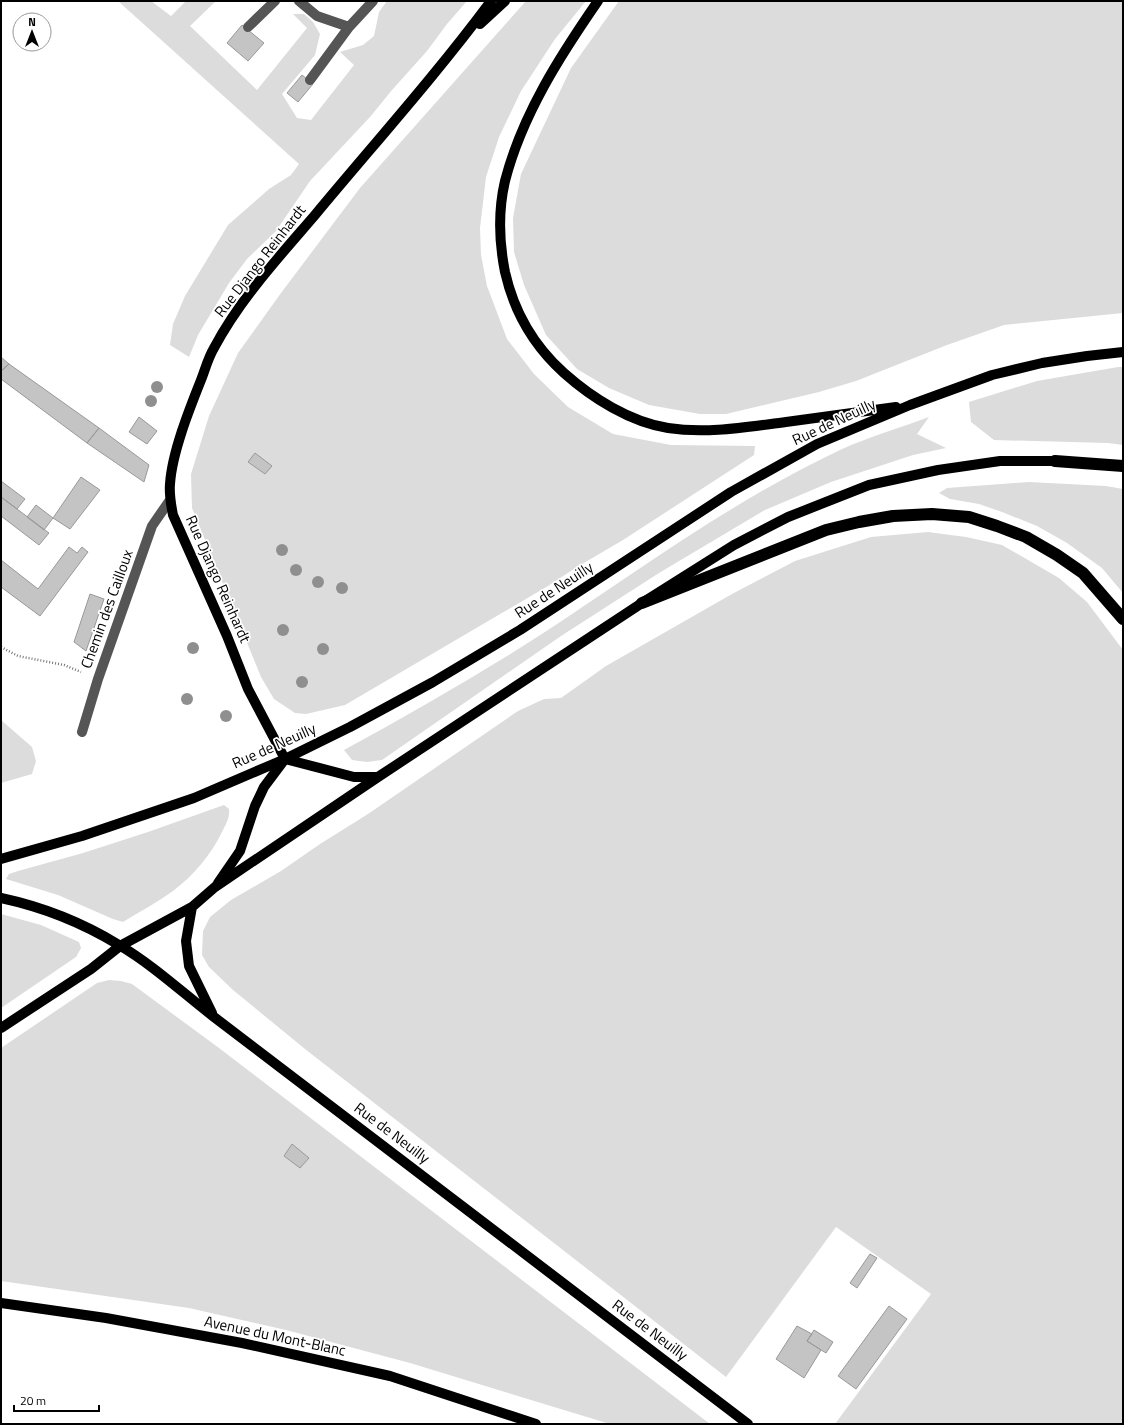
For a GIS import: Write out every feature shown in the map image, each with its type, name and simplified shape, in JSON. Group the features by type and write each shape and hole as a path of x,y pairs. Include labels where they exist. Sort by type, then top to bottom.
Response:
{"highway":[{"path":"1055,461 1123,466"},
{"path":"642,603 826,530 893,516 932,514 968,517 997,526 1026,538 1057,555 1083,573 1123,619"}],"main road":[{"name":"Rue Django Reinhardt","path":"285,759 248,689 227,636 173,515 170,500 170,484 180,437 213,349 238,310 282,254 462,40 491,1"},
{"path":"462,40 505,1"},
{"path":"598,1 549,76 536,101 519,141 505,181 500,231 502,254 508,284 526,328 540,348 556,366 591,396 618,411 666,427 693,431 724,430 910,405"},
{"name":"Rue de Neuilly","path":"1,859 82,836 194,798 285,759 350,727 433,682 520,630 738,488 817,444 910,405 999,374 1049,362 1123,352"},
{"path":"1,1028 90,969 120,946 192,907 215,887 378,777 642,603 734,546 788,517 869,485 938,470 1000,461 1055,461"},
{"path":"215,887 240,851 255,806 264,787 285,759 354,777 378,777"},
{"name":"Rue de Neuilly","path":"1,898 24,903 84,925 120,946 146,964 748,1424"},
{"path":"192,907 186,941 189,966 214,1017"},
{"name":"Avenue du Mont-Blanc","path":"1,1303 106,1318 242,1343 382,1374 536,1424"}],"lane":[{"path":"248,27 275,1"},
{"path":"298,1 317,16 349,27"},
{"path":"310,80 349,27 373,1"},
{"name":"Chemin des Cailloux","path":"82,732 98,679 152,526 170,500"}],"path":[{"path":"1,647 18,656 64,665 98,679"}],"shaded area":[{"path":"118,1 151,1 171,16 186,1 216,1 190,26 257,90 307,28 293,14 304,14 313,22 320,34 315,55 282,94 297,118 311,120 354,65 340,52 363,45 374,36 379,12 387,1 467,1 447,24 427,51 370,117 310,181 276,231 247,259 229,283 198,335 189,357 170,345 173,324 185,296 228,225 269,189 291,175 299,164"},
{"path":"526,1 586,1 555,39 521,91 499,137 486,177 480,228 481,255 487,286 507,339 534,374 568,407 613,434 671,445 755,446 754,455 623,540 548,586 345,705 306,714 295,713 274,699 261,677 192,508 191,474 209,416 238,353 360,188"},
{"path":"619,1 1123,1 1123,313 1004,325 947,345 856,381 819,392 726,414 700,414 649,405 609,388 577,369 546,335 524,285 514,252 513,218 521,174 571,68"},
{"path":"1123,367 1123,445 1108,443 994,440 971,422 969,402 1037,381"},
{"path":"929,417 917,434 946,448 913,455 831,482 765,510 659,573 561,636 382,760 367,762 352,760 344,750 498,662 655,558 764,490 801,469 851,445"},
{"path":"1029,482 1106,486 1123,489 1123,593 1102,568 1067,543 1037,526 979,504 950,499 939,493 947,488"},
{"path":"928,532 966,537 1002,545 1059,578 1087,602 1123,650 1123,1424 835,1424 931,1294 836,1227 726,1377 305,1049 233,990 209,967 202,955 203,931 210,917 231,900 281,871 320,844 368,814 518,711 544,699 561,698 606,666 732,594 795,561 871,537"},
{"path":"1,720 32,747 36,761 32,774 1,783"},
{"path":"224,805 229,809 227,821 218,841 201,864 188,879 173,891 123,922 58,895 6,879 9,874 83,853"},
{"path":"1,914 41,925 79,942 81,948 76,957 1,1008"},
{"path":"109,980 132,984 219,1048 710,1424 610,1424 410,1363 286,1330 189,1308 1,1281 1,1048 97,983"}],"building":[{"path":"242,25 264,43 248,61 227,43"},
{"path":"302,75 313,84 298,102 287,93"},
{"path":"1,357 9,364 1,371"},
{"path":"9,364 99,428 87,443 1,379 1,371"},
{"path":"139,417 157,431 147,444 129,432"},
{"path":"99,428 149,465 144,482 87,443"},
{"path":"255,453 272,466 265,474 248,462"},
{"path":"81,477 100,490 70,529 53,518"},
{"path":"1,481 25,499 17,509 1,497"},
{"path":"1,497 49,533 39,545 1,516"},
{"path":"36,505 53,518 44,530 27,517"},
{"path":"69,547 77,553 82,547 88,552 40,616 1,587 1,560 38,589"},
{"path":"90,594 104,599 86,651 74,642"},
{"path":"292,1144 309,1158 300,1168 284,1156"},
{"path":"870,1254 877,1258 857,1288 850,1283"},
{"path":"889,1306 907,1319 856,1389 838,1376"},
{"path":"797,1326 812,1334 807,1341 821,1350 804,1378 776,1359"},
{"path":"814,1330 833,1342 826,1353 807,1341"}]}
